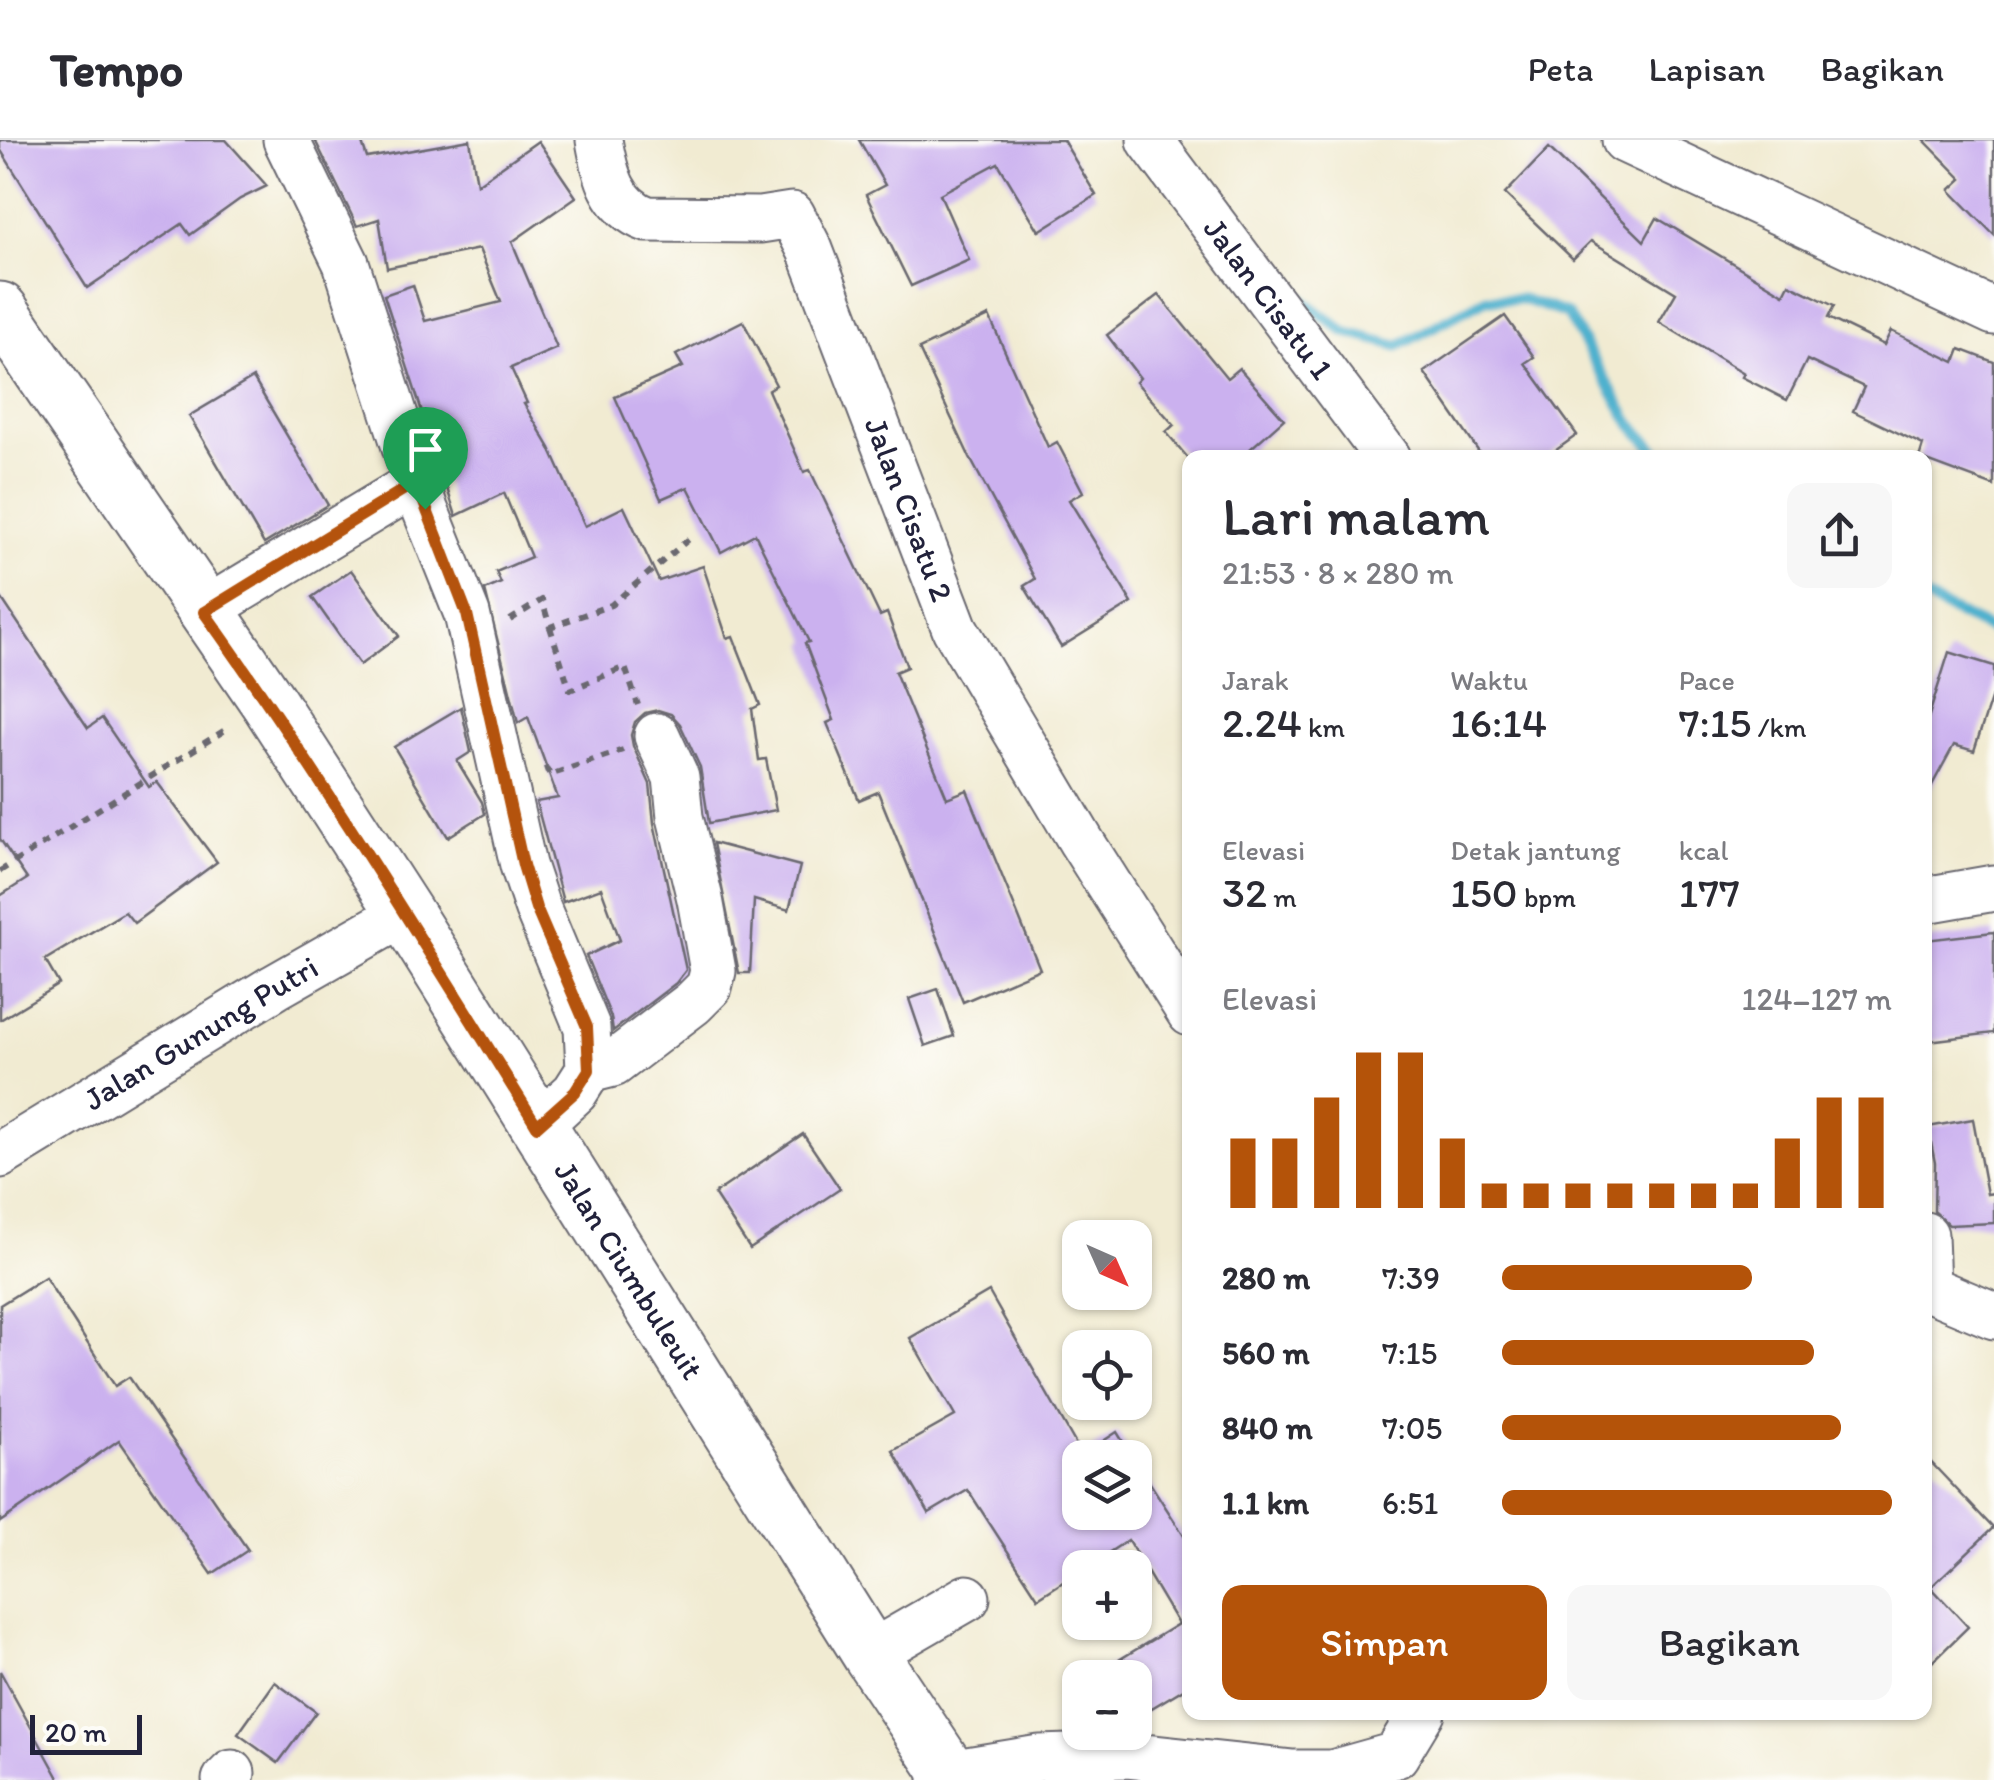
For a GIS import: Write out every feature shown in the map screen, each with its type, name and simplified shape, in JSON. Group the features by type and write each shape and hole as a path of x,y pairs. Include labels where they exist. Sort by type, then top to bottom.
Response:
{"main road":[{"name":"Jalan Ciumbuleuit","path":"0,310 269,703 406,913 949,1778"}],"street":[{"path":"286,140 346,264 416,482 469,624 536,908 588,1048 612,1064 709,988 713,971 680,816 676,777 657,736"},
{"name":"Jalan Cisatu 2","path":"599,140 605,174 618,201 647,220 760,220 792,215 810,250 955,629 1081,841 1182,993"},
{"name":"Jalan Cisatu 1","path":"1150,140 1382,450"},
{"path":"1626,140 1994,312"},
{"path":"204,612 416,482"},
{"path":"1932,899 1994,888"},
{"name":"Jalan Gunung Putri","path":"0,1155 275,987 406,913"},
{"path":"537,1126 575,1092 588,1048"},
{"path":"1932,1290 1994,1316"},
{"path":"870,1654 967,1598"},
{"path":"949,1778 1040,1758 1126,1755 1335,1776 1396,1755 1417,1720"}],"path":[{"path":"550,628 611,604 689,539"},
{"path":"469,624 488,637 542,600 570,690 625,667"},
{"path":"0,871 269,703"},
{"path":"550,775 590,764"}],"building":[{"path":"0,140 226,140 267,186 240,199 190,235 182,224 87,288 0,149"},
{"path":"315,140 361,140 367,158 470,140 477,184 538,141 576,197 512,242 557,348 511,368 527,403 524,404 550,448 585,526 624,507 659,581 703,566 727,638 733,636 760,705 752,709 759,760 766,759 776,810 709,823 700,767 680,724 671,714 658,710 645,713 635,722 633,746 650,784 654,823 686,970 676,983 613,1031 586,956 620,940 601,888 563,902 536,802 558,798 528,717 518,723 485,590 501,583 496,572 531,557 504,493 456,516 384,295 413,285 425,321 501,302 479,249 387,268 379,219 357,226"},
{"path":"859,140 1063,140 1096,195 1039,231 998,163 940,194 969,260 911,286 866,195 885,185"},
{"path":"1924,140 1994,140 1994,235 1950,190 1962,179"},
{"path":"1549,148 1644,241 1657,218 1784,294 1789,284 1834,306 1828,318 1884,345 1891,331 1955,362 1960,349 1994,362 1994,486 1932,463 1932,450 1921,450 1923,445 1853,411 1864,387 1807,360 1787,400 1742,377 1744,373 1659,322 1676,293 1591,241 1573,259 1505,194"},
{"path":"1159,295 1227,378 1239,368 1284,419 1249,450 1182,451 1166,432 1174,425 1136,382 1140,378 1107,335"},
{"path":"989,316 1048,447 1057,442 1083,492 1069,500 1132,603 1061,647 1024,586 1035,579 970,458 919,349"},
{"path":"1505,316 1534,357 1525,363 1577,435 1556,450 1478,450 1424,372"},
{"path":"743,321 776,385 768,390 804,472 810,470 880,616 887,613 907,667 895,672 947,798 967,790 1040,969 963,1002 878,792 859,800 827,723 834,720 805,643 809,642 755,534 721,552 688,487 661,499 615,397 683,367 676,355"},
{"path":"253,378 328,505 264,544 189,416"},
{"path":"351,570 399,636 360,665 312,597"},
{"path":"0,596 88,728 102,718 149,787 157,782 217,862 134,923 125,912 45,960 59,984 0,1020 0,896 27,879 0,839"},
{"path":"1949,652 1994,666 1994,690 1974,751 1954,745 1932,785 1932,706"},
{"path":"461,707 471,752 457,761 485,814 448,837 394,747"},
{"path":"713,843 800,866 789,910 754,900 750,973 739,973"},
{"path":"1994,932 1994,1033 1932,1041 1932,939"},
{"path":"938,989 954,1036 925,1046 909,999"},
{"path":"1973,1119 1987,1194 1994,1193 1994,1223 1949,1225 1934,1211 1932,1126"},
{"path":"803,1134 840,1189 750,1249 714,1194"},
{"path":"45,1277 115,1386 129,1377 248,1550 212,1574 119,1440 0,1522 0,1305"},
{"path":"989,1292 1073,1440 1062,1440 1062,1530 1152,1530 1152,1486 1182,1533 1182,1690 1152,1708 1152,1660 1119,1660 1178,1624 1152,1580 1152,1550 1134,1550 1128,1540 1113,1550 1062,1550 1062,1583 1038,1598 968,1490 929,1513 893,1451 955,1416 910,1338"},
{"path":"1117,1432 1122,1440 1105,1440"},
{"path":"1932,1463 1993,1528 1932,1586"},
{"path":"1932,1588 1968,1627 1932,1662"},
{"path":"0,1671 60,1780 0,1780"},
{"path":"275,1682 316,1712 278,1763 238,1734"}],"waterway":[{"path":"1281,283 1345,332 1398,346 1486,299 1522,299 1567,314 1630,422 1655,450"},
{"path":"1932,601 1994,631"}],"route":[{"path":"416,482 425,509 467,614 536,908 587,1027 589,1070 575,1092 537,1126 406,913 269,703 204,612 416,482"}]}
